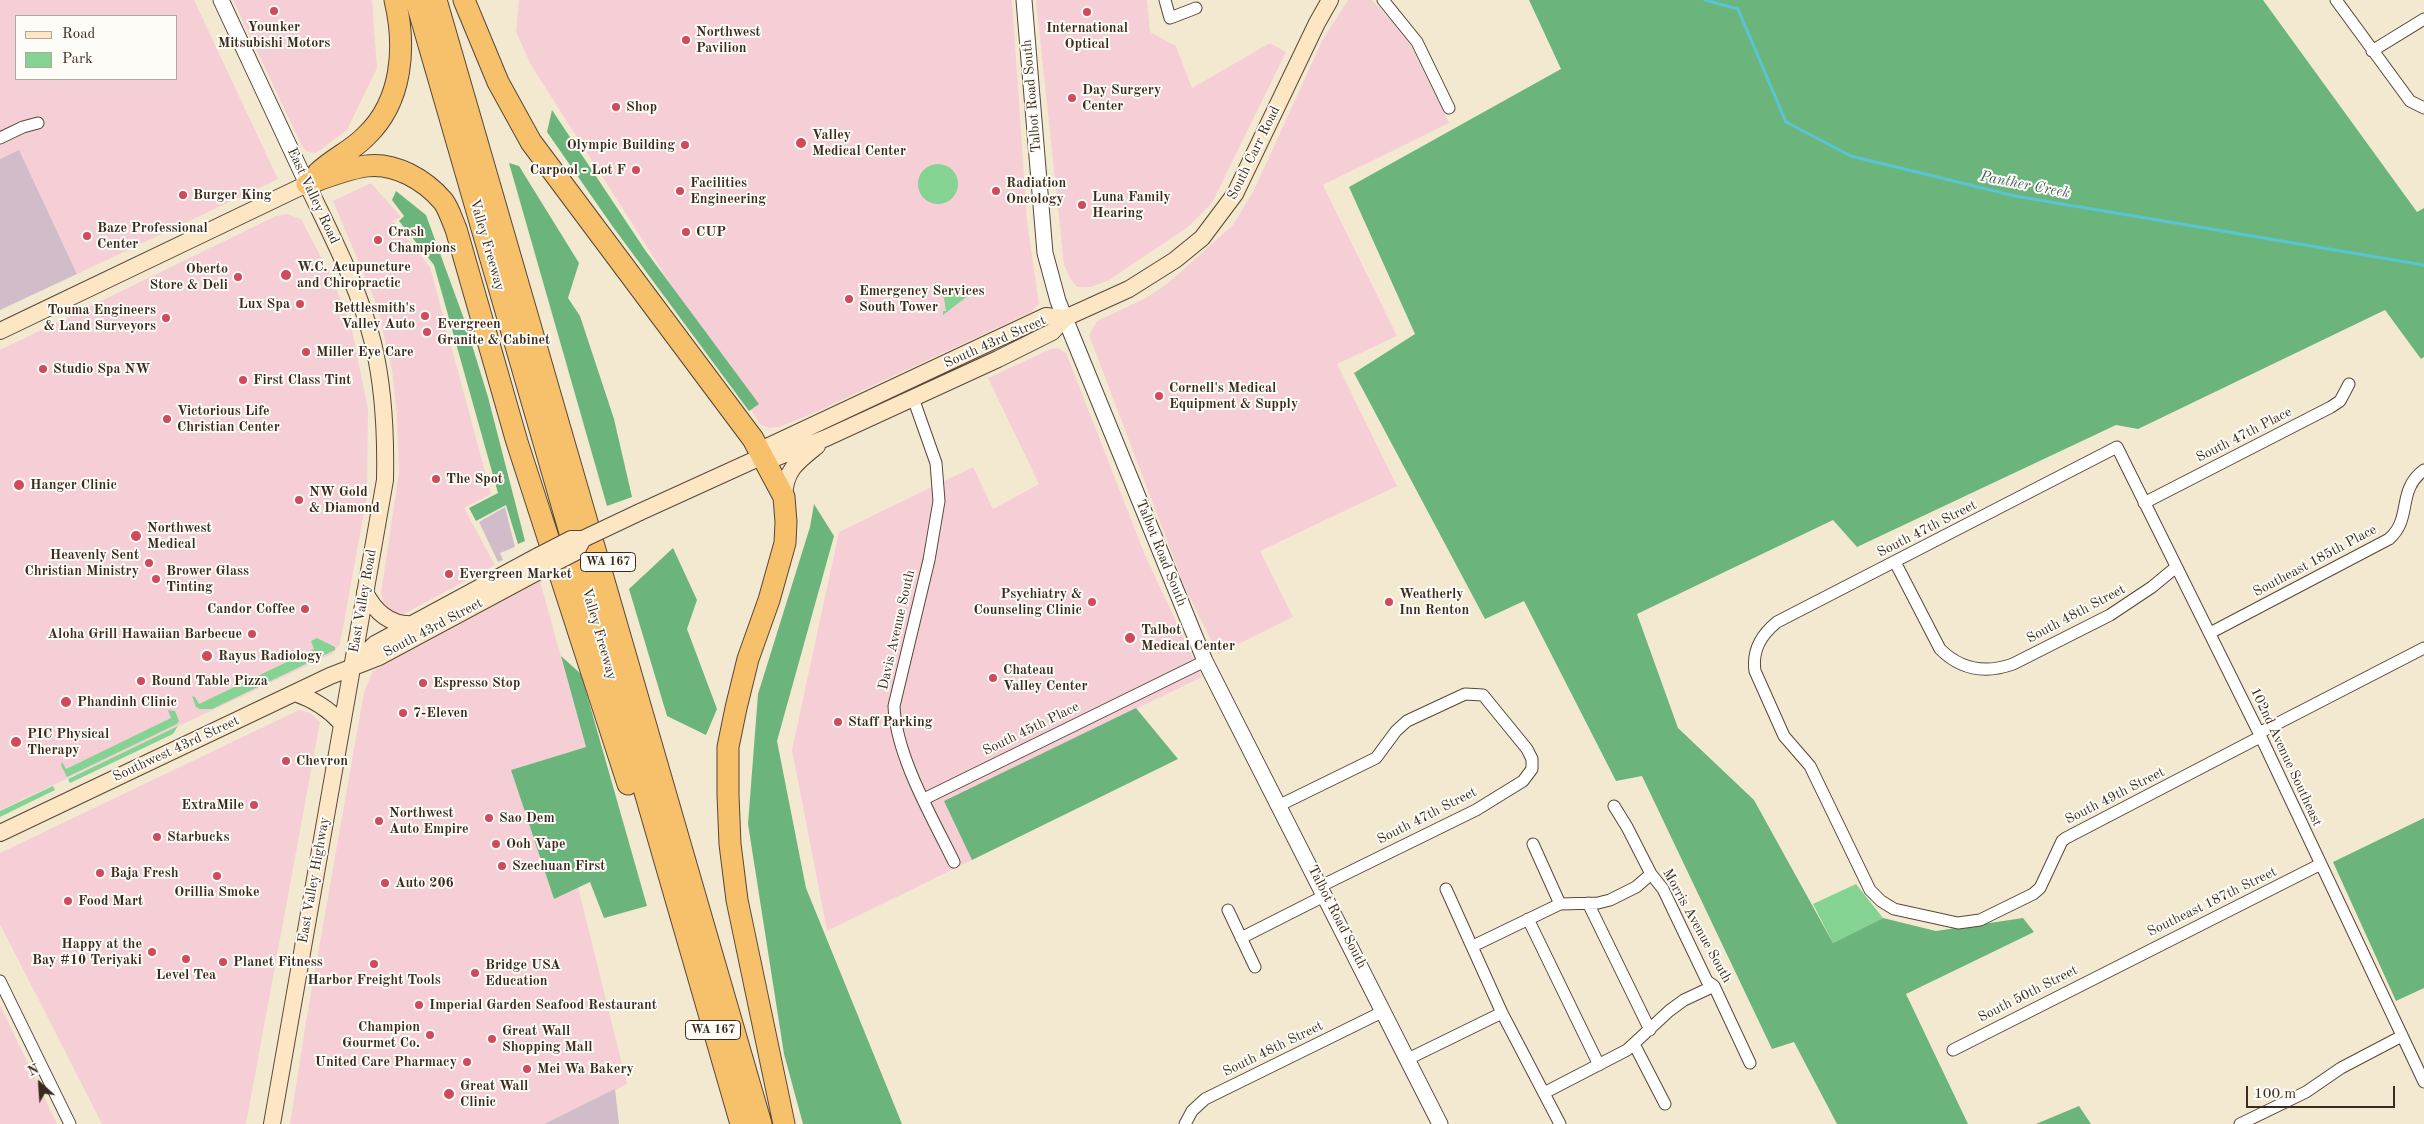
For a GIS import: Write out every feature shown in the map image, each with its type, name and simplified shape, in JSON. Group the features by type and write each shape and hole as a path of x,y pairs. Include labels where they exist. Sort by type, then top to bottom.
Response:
{"highway":[{"path":"307,184 325,166 341,158 367,136 387,108 398,76 400,61 399,16 395,0"},
{"name":"Valley Freeway","path":"416,0 741,1124"},
{"path":"436,0 761,1124"},
{"name":"Valley Freeway","path":"446,0 769,1124"},
{"path":"464,0 498,82 531,142 763,456 784,497 785,543 769,600 748,659 728,746 730,844 737,900 784,1124"},
{"path":"307,184 367,166 392,169 413,176 426,184 444,202 450,215 488,335 517,442 625,774 680,954 694,966"}],"main road":[{"name":"South Carr Road","path":"1065,318 1148,278 1202,238 1235,194 1317,23 1330,0"},
{"path":"0,331 307,184"},
{"name":"East Valley Road","path":"307,184 343,261 360,307 372,341 382,391 386,440 384,480 352,666"},
{"name":"South 43rd Street","path":"763,456 769,446 1046,316 1065,318"},
{"name":"South 43rd Street","path":"352,666 379,658 540,562 571,539 583,539 763,456 775,458 826,438 1051,333 1065,318"},
{"path":"784,497 784,482 794,466 826,438"},
{"name":"South 43rd Street","path":"352,666 375,644 540,562"},
{"path":"365,592 380,615 397,623 414,624"},
{"name":"Southwest 43rd Street","path":"0,833 352,666"},
{"name":"East Valley Highway","path":"272,1124 352,666"},
{"path":"295,693 313,701 334,715 341,723"}],"street":[{"name":"East Valley Road","path":"221,0 307,184"},
{"name":"Talbot Road South","path":"1024,0 1045,253 1050,277 1065,318 1206,661 1324,891 1440,1124"},
{"path":"1165,0 1170,18 1196,8"},
{"path":"1383,0 1417,42 1449,108"},
{"path":"2336,0 2410,101 2423,107"},
{"path":"2372,51 2424,20"},
{"path":"0,138 23,127 38,124"},
{"name":"South 47th Place","path":"2144,503 2331,407 2340,401 2349,384"},
{"name":"Davis Avenue South","path":"913,398 936,463 938,501 929,560 894,706 897,735 924,799 954,862"},
{"name":"102nd Avenue Southeast","path":"2117,447 2260,735 2424,1082"},
{"name":"South 47th Street","path":"1894,910 1870,890 1810,766 1784,736 1755,671 1753,661 1761,638 1777,622 2117,447"},
{"name":"Southeast 185th Place","path":"2210,633 2389,539 2396,533 2402,522 2409,485 2424,470"},
{"name":"South 48th Street","path":"1895,562 1940,649 1950,659 1961,665 1984,671 1998,670 2013,664 2110,615 2152,587 2176,568"},
{"name":"South 49th Street","path":"1894,910 1958,923 1980,920 2033,894 2040,888 2062,841 2066,838 2424,648"},
{"name":"South 45th Place","path":"924,799 1206,661"},
{"name":"South 47th Street","path":"1241,938 1324,891 1476,810 1523,781 1532,769 1532,759 1527,749 1483,695 1477,693 1465,694 1407,721 1376,758 1280,805"},
{"name":"Morris Avenue South","path":"1614,806 1627,826 1651,874 1663,889 1707,981 1714,986 1750,1063"},
{"path":"1533,844 1560,904"},
{"name":"Southeast 187th Street","path":"2117,966 2321,864"},
{"path":"1472,946 1560,904 1610,900 1636,887 1651,874"},
{"path":"1446,889 1502,1013 1560,1124"},
{"path":"1588,903 1650,1030"},
{"path":"1228,910 1255,967"},
{"path":"1528,919 1599,1065"},
{"name":"South 50th Street","path":"1953,1050 2117,966"},
{"path":"0,981 70,1124"},
{"path":"1544,1093 1599,1065 1634,1044 1669,1011 1684,1000 1714,986"},
{"name":"South 48th Street","path":"1185,1124 1192,1111 1205,1099 1384,1011"},
{"path":"1408,1059 1502,1013"},
{"path":"2240,1124 2306,1092 2341,1068 2402,1036"},
{"path":"1634,1044 1665,1104"}],"shaded area":[{"path":"0,0 194,0 278,179 77,274 19,151 0,159"},
{"path":"233,0 372,0 377,68 347,130 316,153 306,151 301,144"},
{"name":"Valley Medical Center","path":"519,0 1012,0 1027,220 1039,304 1031,312 816,412 779,427 769,428 760,424 531,65 516,32"},
{"path":"1036,0 1147,0 1150,32 1176,46 1192,88 1270,43 1286,52 1212,203 1188,227 1109,280 1091,287 1077,287 1071,280 1064,265"},
{"path":"1348,0 1372,0 1403,34 1413,50 1449,123 1323,185 1397,336 1337,364 1397,486 1260,551 1293,617 1218,654 1185,588 1089,335 1097,321 1146,298 1167,284 1233,225 1254,190 1323,39"},
{"path":"19,150 77,274 0,310 0,159"},
{"path":"371,183 401,217 393,221 430,267 491,494 464,508 495,565 404,614 393,613 385,607 381,593 399,472 397,416 392,370 373,296 333,201"},
{"path":"287,214 301,219 333,280 352,331 368,409 367,496 340,644 332,654 0,810 0,350 276,216"},
{"path":"1058,348 1066,353 1145,555 1202,677 945,801 972,860 827,931 792,750 839,532 973,467 993,509 1039,484 988,378 1051,349"},
{"path":"505,507 515,547 500,553 503,560 498,562 479,522"},
{"path":"540,581 586,747 511,770 554,899 578,887 627,1084 544,1124 290,1124 364,692 373,671"},
{"path":"299,710 310,713 320,722 246,1124 102,1124 0,924 0,853"},
{"path":"0,1005 57,1124 0,1124"},
{"path":"615,1089 619,1124 544,1124"}],"green space":[{"path":"1529,0 2263,0 2417,212 2424,208 2424,357 2421,359 2385,310 2138,429 2116,425 1857,547 1833,520 1637,614 1678,728 1754,800 1833,943 1883,918 1936,931 2023,918 2034,932 1906,994 1968,1124 1837,1124 1794,1042 1772,1049 1642,776 1616,781 1524,601 1485,619 1354,373 1415,334 1349,187 1561,69"},
{"path":"552,110 645,250 759,404 749,411 613,227 547,132"},
{"path":"509,163 519,166 579,263 568,298 580,316 614,419 632,497 607,506"},
{"path":"934,164 942,164 949,167 955,173 958,184 955,195 949,201 942,204 934,204 927,201 921,195 918,188 918,180 921,173 927,167"},
{"path":"396,191 426,215 464,319 488,397 525,541 518,544 506,505 476,521 469,508 498,493 434,265 399,221 404,216 392,200"},
{"path":"966,288 969,295 943,315 943,311 946,311 944,298 935,291"},
{"path":"814,504 834,536 777,741 806,888 902,1124 803,1124 784,1054 748,824 758,694 810,527"},
{"path":"673,548 697,600 687,629 717,709 706,735 667,716 629,589"},
{"path":"317,638 335,647 335,650 212,709 196,707 192,696 195,697 199,704 314,649 311,641"},
{"path":"561,656 581,674 647,906 604,918 590,882 554,899 511,770 586,747"},
{"path":"1136,708 1178,759 972,860 944,801"},
{"path":"168,710 175,711 179,721 177,724 67,777 61,765 62,762 66,769 171,718"},
{"path":"178,726 173,734 70,783 68,779"},
{"path":"53,786 55,790 0,817 0,811"},
{"path":"2424,818 2424,988 2396,1001 2333,862"},
{"path":"1856,884 1883,918 1833,943 1813,904"},
{"path":"2079,1106 2091,1124 2036,1124"}],"waterway":[{"name":"Panther Creek","path":"1705,0 1738,9 1786,122 1851,156 2015,196 2424,265"}],"place":[{"name":"Younker Mitsubishi Motors","path":"274,11"},
{"name":"International Optical","path":"1087,12"},
{"name":"Northwest Pavilion","path":"686,40"},
{"name":"Day Surgery Center","path":"1072,98"},
{"name":"Shop","path":"616,107"},
{"name":"Valley Medical Center","path":"801,143"},
{"name":"Olympic Building","path":"685,145"},
{"name":"Carpool - Lot F","path":"636,170"},
{"name":"Facilities Engineering","path":"680,191"},
{"name":"Radiation Oncology","path":"996,191"},
{"name":"Burger King","path":"183,195"},
{"name":"Luna Family Hearing","path":"1082,205"},
{"name":"CUP","path":"686,232"},
{"name":"Baze Professional Center","path":"87,236"},
{"name":"Crash Champions","path":"378,240"},
{"name":"W.C. Acupuncture and Chiropractic","path":"286,275"},
{"name":"Oberto Store & Deli","path":"238,277"},
{"name":"Emergency Services South Tower","path":"849,299"},
{"name":"Lux Spa","path":"300,304"},
{"name":"Bettlesmith's Valley Auto","path":"425,316"},
{"name":"Touma Engineers & Land Surveyors","path":"166,318"},
{"name":"Evergreen Granite & Cabinet","path":"427,332"},
{"name":"Miller Eye Care","path":"306,352"},
{"name":"Studio Spa NW","path":"43,369"},
{"name":"First Class Tint","path":"243,380"},
{"name":"Cornell's Medical Equipment & Supply","path":"1159,396"},
{"name":"Victorious Life Christian Center","path":"167,419"},
{"name":"The Spot","path":"436,479"},
{"name":"Hanger Clinic","path":"19,485"},
{"name":"NW Gold & Diamond","path":"299,500"},
{"name":"Northwest Medical","path":"136,536"},
{"name":"Heavenly Sent Christian Ministry","path":"149,563"},
{"name":"Evergreen Market","path":"449,574"},
{"name":"Brower Glass Tinting","path":"156,579"},
{"name":"Psychiatry & Counseling Clinic","path":"1092,602"},
{"name":"Weatherly Inn Renton","path":"1389,602"},
{"name":"Candor Coffee","path":"305,609"},
{"name":"Aloha Grill Hawaiian Barbecue","path":"252,634"},
{"name":"Talbot Medical Center","path":"1130,638"},
{"name":"Rayus Radiology","path":"207,656"},
{"name":"Chateau Valley Center","path":"993,678"},
{"name":"Round Table Pizza","path":"141,681"},
{"name":"Espresso Stop","path":"423,683"},
{"name":"Phandinh Clinic","path":"66,702"},
{"name":"7-Eleven","path":"403,713"},
{"name":"Staff Parking","path":"838,722"},
{"name":"PIC Physical Therapy","path":"16,742"},
{"name":"Chevron","path":"286,761"},
{"name":"ExtraMile","path":"254,805"},
{"name":"Sao Dem","path":"489,818"},
{"name":"Northwest Auto Empire","path":"379,821"},
{"name":"Starbucks","path":"157,837"},
{"name":"Ooh Vape","path":"496,844"},
{"name":"Szechuan First","path":"502,866"},
{"name":"Baja Fresh","path":"100,873"},
{"name":"Orillia Smoke","path":"217,876"},
{"name":"Auto 206","path":"385,883"},
{"name":"Food Mart","path":"68,901"},
{"name":"Happy at the Bay #10 Teriyaki","path":"152,952"},
{"name":"Level Tea","path":"186,959"},
{"name":"Planet Fitness","path":"223,962"},
{"name":"Harbor Freight Tools","path":"374,964"},
{"name":"Bridge USA Education","path":"475,973"},
{"name":"Imperial Garden Seafood Restaurant","path":"419,1005"},
{"name":"Champion Gourmet Co.","path":"430,1035"},
{"name":"Great Wall Shopping Mall","path":"492,1039"},
{"name":"United Care Pharmacy","path":"467,1062"},
{"name":"Mei Wa Bakery","path":"527,1069"},
{"name":"Great Wall Clinic","path":"449,1094"}]}
